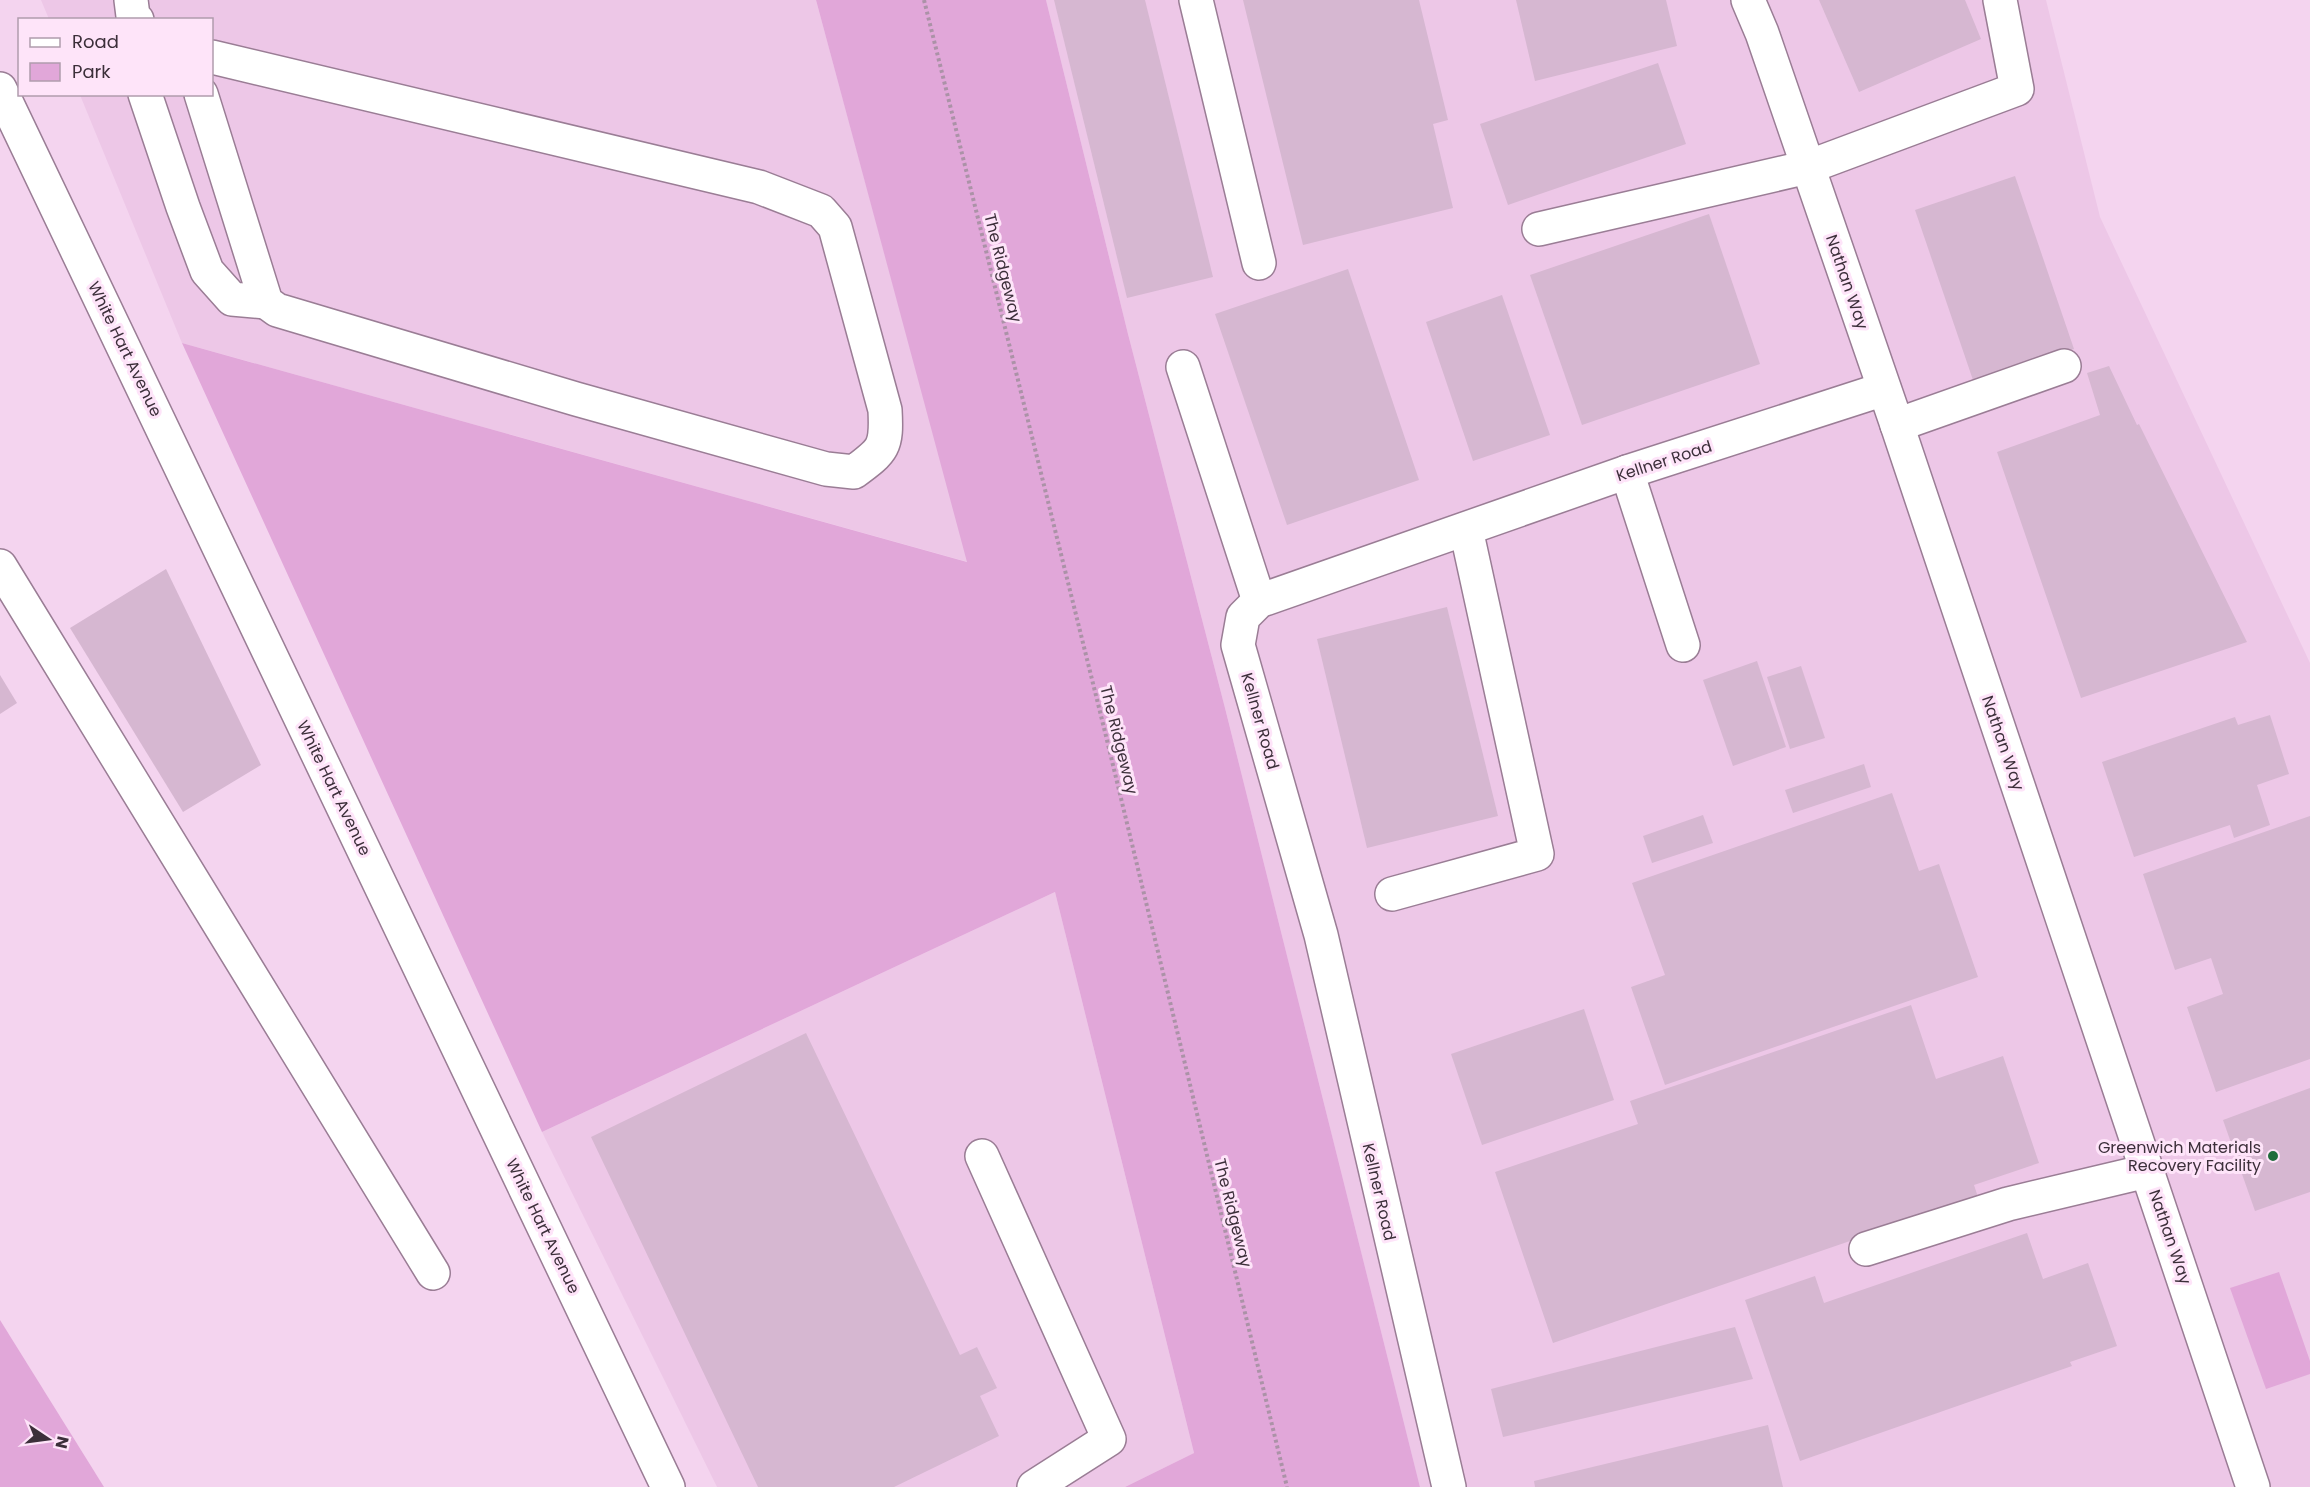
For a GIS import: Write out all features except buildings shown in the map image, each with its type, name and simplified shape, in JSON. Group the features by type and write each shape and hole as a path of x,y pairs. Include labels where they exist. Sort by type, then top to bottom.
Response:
{"street":[{"path":"1196,0 1259,263"},
{"name":"Nathan Way","path":"1748,0 1762,33 1897,425 2253,1487"},
{"path":"1539,229 1808,167 2017,88 2000,0"},
{"path":"146,96 207,271 232,299 266,303 277,310 309,321 826,469 854,472 874,458 886,438 885,410 836,227 821,211 759,187 213,57"},
{"name":"White Hart Avenue","path":"0,89 668,1487"},
{"path":"202,96 266,303"},
{"path":"1897,425 2064,366"},
{"path":"1183,367 1259,601"},
{"name":"Kellner Road","path":"1449,1487 1425,1392 1321,935 1238,645 1243,617 1259,601 1627,472 1884,389"},
{"path":"1627,472 1683,645"},
{"path":"1392,894 1537,854 1466,529"},
{"path":"0,566 433,1273"},
{"path":"982,1156 1109,1438 1034,1487"},
{"path":"1866,1249 2008,1204 2147,1171"}],"path":[{"name":"The Ridgeway","path":"924,0 1108,743 1287,1487"}],"shaded area":[{"path":"41,0 816,0 968,562 182,343 80,96 213,96 213,18 49,18"},
{"path":"1046,0 2046,0 2100,217 2310,663 2310,1487 1420,1487 1225,708 1128,334"},
{"path":"1055,892 1194,1453 1125,1487 717,1487 542,1132"}],"green space":[{"path":"816,0 1046,0 1128,334 1225,708 1420,1487 1125,1487 1194,1453 1055,892 542,1132 182,343 967,562"},
{"path":"2279,1272 2310,1361 2310,1374 2266,1389 2230,1288"},
{"path":"0,1320 104,1487 0,1487"}],"place":[{"name":"Greenwich Materials Recovery Facility","path":"2273,1156"}]}
